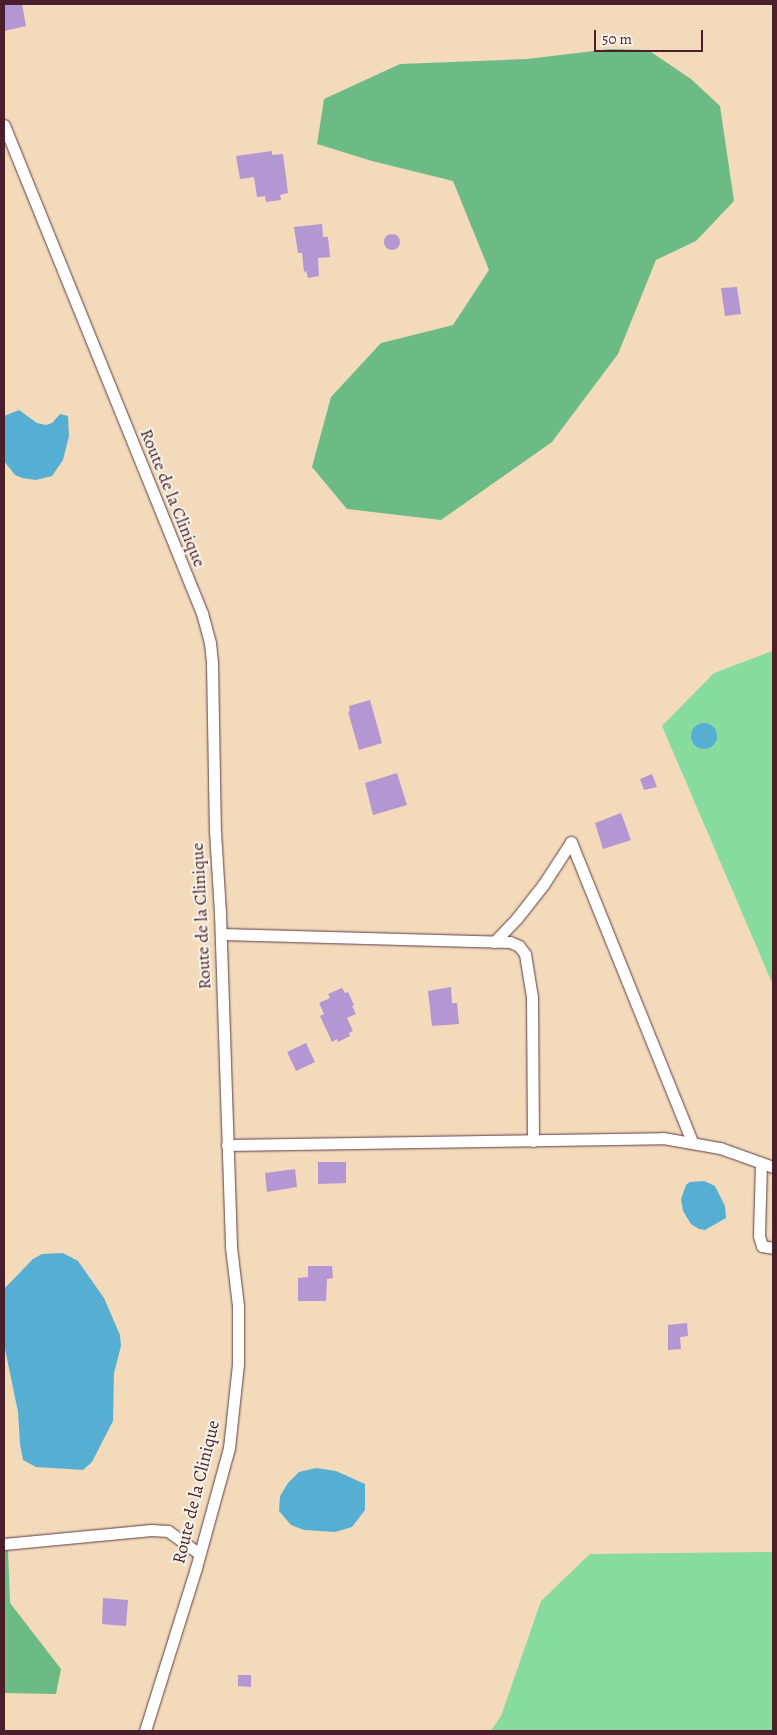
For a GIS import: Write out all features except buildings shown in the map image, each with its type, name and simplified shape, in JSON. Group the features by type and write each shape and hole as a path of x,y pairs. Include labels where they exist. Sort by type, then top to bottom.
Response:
{"street":[{"name":"Route de la Clinique","path":"4,125 207,628 212,663 215,831 221,934 231,1247 238,1306 238,1364 229,1448 200,1554 145,1731"},
{"path":"494,942 517,918 543,885 571,842 692,1141"},
{"path":"221,934 510,942 518,946 525,954 529,968 532,997 533,1141"},
{"path":"227,1145 663,1138 692,1141 720,1148 773,1167"},
{"path":"761,1162 759,1236 762,1246 773,1248"},
{"path":"4,1544 151,1530 168,1531 200,1554"}],"green space":[{"path":"610,49 648,50 691,79 720,106 734,201 696,241 656,260 618,354 552,442 441,520 347,509 312,467 331,397 381,343 453,325 489,270 453,181 372,161 317,144 324,99 400,64 527,59"},
{"path":"773,651 773,985 662,726 714,673"},
{"path":"8,1550 10,1603 61,1669 56,1694 4,1693 4,1551"},
{"path":"773,1552 773,1731 491,1731 501,1716 541,1601 590,1554"}],"water":[{"path":"19,410 37,423 46,425 52,423 60,414 68,416 69,436 63,460 52,476 36,480 22,478 15,475 4,461 4,416"},
{"path":"704,723 713,727 717,736 713,745 704,749 695,745 691,736 695,727"},
{"path":"704,1181 715,1186 725,1206 726,1218 705,1230 691,1224 683,1211 681,1199 686,1185 690,1182"},
{"path":"63,1253 78,1261 104,1298 120,1335 121,1346 114,1373 113,1421 92,1462 83,1470 36,1467 23,1460 18,1412 4,1344 4,1289 33,1259 42,1254"},
{"path":"316,1468 336,1471 365,1484 365,1510 352,1527 335,1532 304,1530 291,1525 279,1511 280,1496 288,1483 299,1472"}]}
